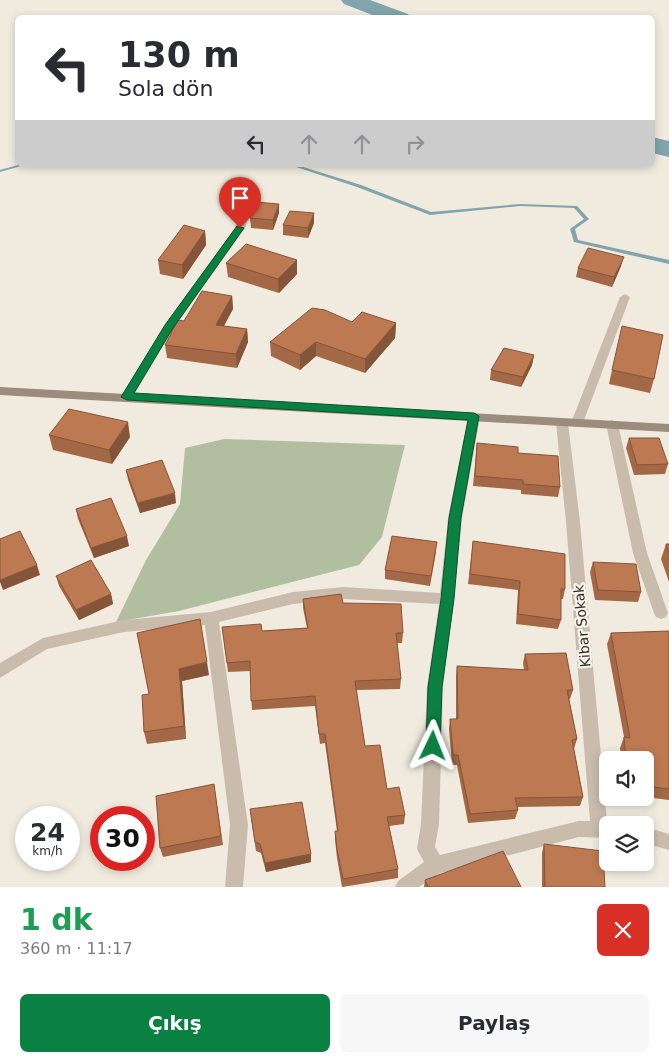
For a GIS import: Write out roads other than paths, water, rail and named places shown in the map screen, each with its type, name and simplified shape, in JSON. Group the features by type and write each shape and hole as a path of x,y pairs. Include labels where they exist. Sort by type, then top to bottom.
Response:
{"main road":[{"path":"0,391 669,428"}],"street":[{"path":"127,397 168,327 240,228 246,207"},
{"path":"577,423 625,297"},
{"path":"436,865 426,848 430,824 435,687 447,599 455,518 474,416"},
{"name":"Kibar Sokak","path":"562,423 602,816"},
{"path":"612,424 640,553 661,613"},
{"path":"0,671 43,644 124,626 211,618 294,598 343,593 447,599"},
{"path":"211,618 239,825 234,887"},
{"path":"404,887 436,865 579,829 599,830"},
{"path":"654,838 669,842"}],"waterway":[{"path":"351,0 393,15"},
{"path":"655,146 669,149"},
{"path":"0,171 15,167"},
{"path":"298,167 359,186 430,214 520,205 575,207 587,219 572,229 576,241 669,262"}]}
